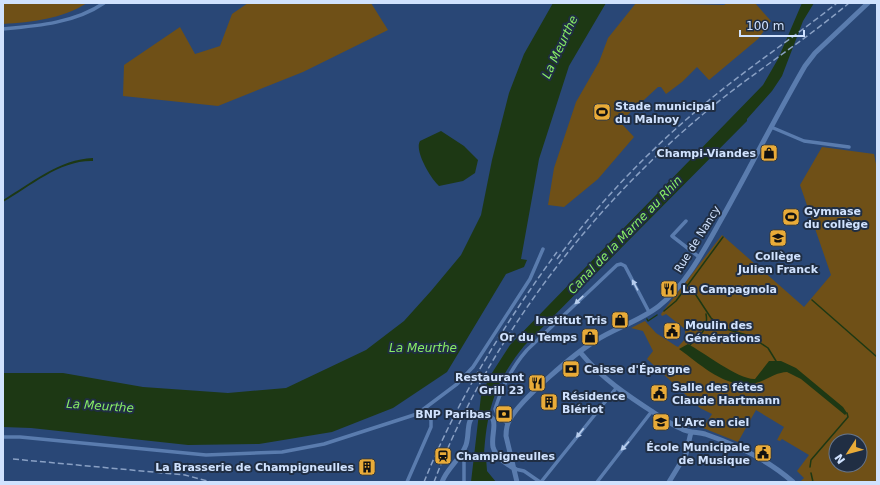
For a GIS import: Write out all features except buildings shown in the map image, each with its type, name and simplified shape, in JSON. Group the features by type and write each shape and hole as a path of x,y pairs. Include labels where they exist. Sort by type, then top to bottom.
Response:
{"main road":[{"name":"Rue de Nancy","path":"508,424 510,418 530,397 580,352 594,342 649,312 672,294 699,257 810,58 868,3"},
{"path":"580,352 594,368 616,387 679,428 704,434 736,446 772,466 793,482"},
{"path":"442,482 446,473 461,456 468,440 469,422 472,416 478,413 490,415 494,423 493,446 504,462 515,469"},
{"path":"508,424 506,436 517,482"},
{"path":"669,482 686,454 692,432"},
{"path":"498,454 510,453"}],"street":[{"path":"3,29 55,22 80,15 104,3"},
{"path":"771,128 804,141 849,147"},
{"path":"686,221 672,236 699,257"},
{"path":"3,437 206,455 274,452 324,444 417,414 457,384 473,367 530,279 543,249"},
{"path":"508,424 498,416 495,409 507,379 516,364 527,350 618,265 623,265 649,312"},
{"path":"515,469 524,471 540,482 616,387"},
{"path":"407,482 431,427 431,420 424,410"},
{"path":"597,482 652,411"},
{"path":"461,456 464,462 464,482"}],"shaded area":[{"path":"3,3 87,3 67,13 46,19 3,24"},
{"path":"248,3 371,3 388,30 303,72 218,106 123,96 124,65 180,27 195,54 220,46 232,14"},
{"name":"Stade municipal du Malnoy","path":"636,3 724,5 727,3 755,3 771,21 758,39 709,80 697,67 682,82 666,94 661,87 658,87 620,122 634,137 598,179 564,207 548,205 554,168 576,102 599,62 608,38"},
{"path":"822,147 874,154 877,169 877,482 800,482 804,478 797,471 809,455 782,439 780,441 777,440 784,427 756,410 738,442 703,428 712,414 700,408 647,359 653,351 643,331 631,328 645,321 656,333 678,347 685,339 685,329 666,314 662,316 661,314 722,235 804,307 831,275 800,185"}],"water":[{"name":"La Meurthe","path":"553,3 606,3 569,66 539,159 521,259 527,260 524,267 506,274 447,372 393,408 332,432 259,444 188,445 31,428 3,427 3,373 63,373 143,387 228,393 286,388 366,350 404,321 461,255 481,215 492,160 509,93 524,54"},
{"name":"Canal de la Marne au Rhin","path":"802,3 814,3 803,21 782,76 772,91 747,119 747,121 524,346 514,359 499,384 487,424 484,455 486,457 487,471 496,482 471,482 481,396 490,376 510,345 763,85 778,59"},
{"path":"441,131 464,146 478,160 475,173 463,181 439,186 424,165 419,151 419,146 420,141"},
{"path":"93,158 93,161 81,162 57,169 3,202 3,200 24,186 57,167 81,159"},
{"path":"688,344 731,370 748,378 755,379 769,361 781,361 796,368 843,407 847,413 845,415 801,379 787,372 782,372 760,382 751,384 731,382 721,378 679,349"}],"waterway":[{"path":"664,311 676,301 723,237"},
{"path":"692,289 711,318 726,329 750,336 768,348 776,361"},
{"path":"812,300 877,357"},
{"path":"690,345 705,328 707,319 706,314"},
{"path":"647,319 648,321 657,315"},
{"path":"810,467 811,460 848,417 847,413"},
{"path":"811,473 813,482"}],"railway":[{"path":"557,259 595,211 636,166 658,145 704,104 837,3"},
{"path":"434,482 456,430 482,379 512,330 545,282 581,236 619,193 702,115 738,86 813,32 849,3"},
{"path":"424,482 451,421 483,363 519,306 557,252"},
{"path":"13,459 185,475 211,482"}],"place":[{"name":"Stade municipal du Malnoy","path":"602,112"},
{"name":"Champi-Viandes","path":"769,153"},
{"name":"Gymnase du collège","path":"791,217"},
{"name":"Collège Julien Franck","path":"778,238"},
{"name":"La Campagnola","path":"669,289"},
{"name":"Institut Tris","path":"620,320"},
{"name":"Moulin des Générations","path":"672,331"},
{"name":"Or du Temps","path":"590,337"},
{"name":"Caisse d'Épargne","path":"571,369"},
{"name":"Restaurant Grill 23","path":"537,383"},
{"name":"Salle des fêtes Claude Hartmann","path":"659,393"},
{"name":"Résidence Blériot","path":"549,402"},
{"name":"BNP Paribas","path":"504,414"},
{"name":"L'Arc en ciel","path":"661,422"},
{"name":"École Municipale de Musique","path":"763,453"},
{"name":"Champigneulles","path":"443,456"},
{"name":"La Brasserie de Champigneulles","path":"367,467"}]}
